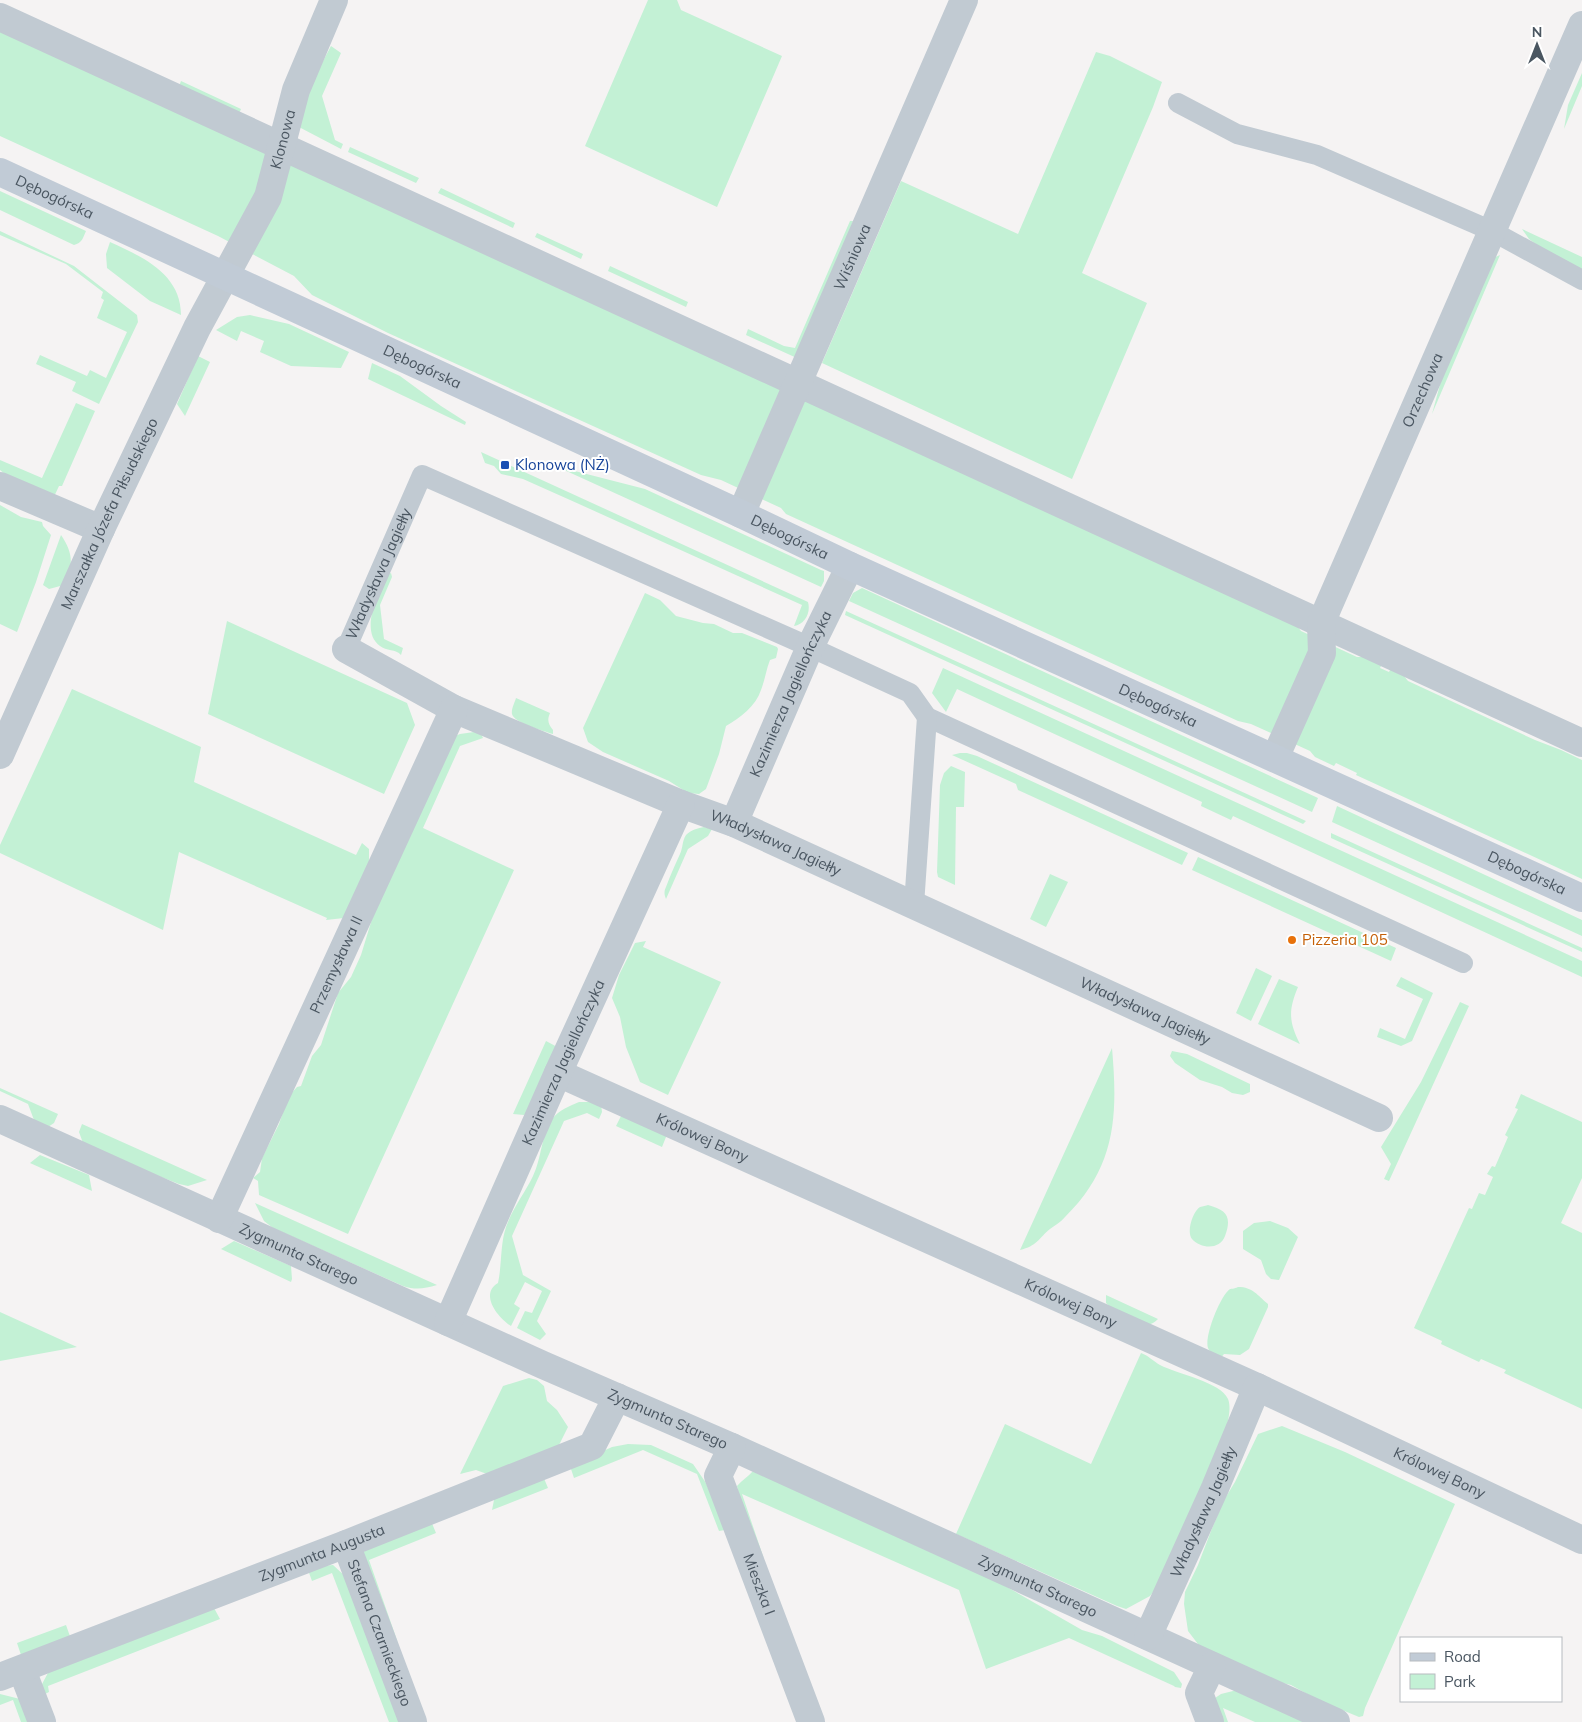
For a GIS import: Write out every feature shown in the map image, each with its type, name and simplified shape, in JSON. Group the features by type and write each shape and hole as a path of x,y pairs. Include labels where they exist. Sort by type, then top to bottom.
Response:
{"main road":[{"name":"Dębogórska","path":"0,172 850,566 1582,898"}],"street":[{"name":"Klonowa","path":"226,276 268,197 296,90 334,0"},
{"name":"Wiśniowa","path":"741,514 964,0"},
{"path":"0,16 1582,743"},
{"name":"Orzechowa","path":"1275,758 1322,653 1321,624 1582,25"},
{"name":"Marszałka Józefa Piłsudskiego","path":"0,756 101,528 197,328 226,276"},
{"path":"0,486 101,528"},
{"name":"Kazimierza Jagiellończyka","path":"734,823 810,647 850,566"},
{"name":"Władysława Jagiełły","path":"346,650 454,709 681,804 734,823 1379,1118"},
{"name":"Przemysława II","path":"219,1219 454,709"},
{"name":"Kazimierza Jagiellończyka","path":"448,1322 558,1073 681,804"},
{"name":"Królowej Bony","path":"558,1073 1257,1387 1582,1540"},
{"name":"Zygmunta Starego","path":"0,1120 448,1322 732,1447 1336,1722"},
{"name":"Władysława Jagiełły","path":"1148,1636 1215,1488 1257,1387"},
{"name":"Zygmunta Augusta","path":"11,1673 346,1544 592,1446 616,1397"},
{"name":"Mieszka I","path":"732,1447 718,1476 811,1722"},
{"name":"Stefana Czarnieckiego","path":"346,1544 413,1722"},
{"path":"1210,1722 1199,1693 1212,1666"},
{"path":"11,1673 42,1722"}],"lane":[{"path":"1178,103 1237,134 1317,155 1492,231 1582,280"},
{"name":"Władysława Jagiełły","path":"346,650 422,475 810,647"},
{"path":"810,647 910,693 926,717 1463,964"},
{"path":"914,905 926,717"}],"green space":[{"path":"648,0 677,0 681,10 782,56 717,207 585,146"},
{"path":"0,29 1294,622 1301,631 1357,657 1366,657 1382,664 1380,668 1389,672 1391,668 1404,676 1408,681 1582,760 1582,879 1356,775 1357,773 1336,763 1334,766 1315,757 1310,751 1251,724 1238,721 786,514 781,508 721,480 701,475 388,333 312,295 294,276 218,236 0,136"},
{"path":"331,46 341,53 322,96 335,140 343,144 341,149 297,126 315,76"},
{"path":"1096,52 1110,56 1162,82 1082,273 1147,303 1072,479 822,363 901,181 1018,234"},
{"path":"1582,73 1582,86 1564,129 1568,105"},
{"path":"181,81 241,109 238,116 178,89"},
{"path":"350,147 419,178 416,183 348,152"},
{"path":"441,188 515,223 513,228 438,193"},
{"path":"0,191 86,231 81,242 74,245 0,210"},
{"path":"850,221 853,221 844,247 799,359 746,335 748,329 784,346 795,348"},
{"path":"1522,229 1582,257 1582,270 1541,248 1529,239"},
{"path":"0,231 74,266 137,315 138,322 99,404 72,391 76,382 36,364 40,355 87,376 90,370 106,378 127,332 97,318 104,300 101,298 103,292 66,264 0,235"},
{"path":"537,233 583,254 581,259 535,237"},
{"path":"110,242 147,261 167,278 175,288 181,315 150,301 107,268 106,254"},
{"path":"1500,255 1432,414 1444,370 1491,259"},
{"path":"610,266 688,302 686,307 608,271"},
{"path":"250,315 289,324 349,352 341,368 291,366 260,352 264,341 241,331 237,341 216,330 237,317"},
{"path":"198,356 210,362 185,416 177,404"},
{"path":"372,363 400,376 466,422 465,425 368,379"},
{"path":"76,403 95,411 62,486 59,486 52,501 12,480 0,470 0,460 42,478"},
{"path":"481,452 808,602 808,614 801,623 794,626 802,605 523,479 501,474 494,466 485,463"},
{"path":"564,466 571,470 645,489 824,571 824,581 821,587 562,469"},
{"path":"0,505 21,517 42,522 51,535 17,632 0,624"},
{"path":"61,535 70,553 71,565 64,585 49,589 43,585"},
{"path":"391,573 392,577 380,605 384,639 403,648 401,655 380,646 374,639 371,631 372,611 375,601 386,575"},
{"path":"862,588 1318,798 1312,812 849,601 853,593"},
{"path":"645,593 660,600 676,616 714,624 733,633 742,633 778,649 776,658 770,660 759,696 742,715 726,726 719,754 706,789 699,794 688,793 669,781 603,752 588,742 583,728"},
{"path":"846,611 1306,821 1303,824 845,615"},
{"path":"227,621 407,703 415,725 384,794 208,714"},
{"path":"943,668 1582,961 1582,977 1233,816 1231,820 1201,806 1202,802 957,689 946,712 932,693"},
{"path":"72,689 201,747 194,782 356,855 362,843 369,849 369,869 344,918 326,920 327,918 179,852 163,930 0,853 0,845"},
{"path":"516,698 550,713 548,722 553,730 553,734 530,726 514,717 512,710"},
{"path":"474,732 481,734 483,738 460,746 423,828 514,870 348,1234 259,1195 258,1181 253,1178 260,1172 262,1158 279,1124 288,1097 297,1087 301,1086 312,1056 321,1045 338,993 351,977 361,955 372,919 450,738"},
{"path":"960,753 977,756 1188,853 1182,865 1018,790 1016,784 952,755"},
{"path":"951,766 965,772 964,807 956,807 955,885 938,877 937,872 940,785 944,773"},
{"path":"1337,806 1582,920 1582,936 1332,822"},
{"path":"704,827 712,829 708,836 688,849 666,899 665,890 686,835"},
{"path":"1331,833 1582,948 1582,952 1331,838"},
{"path":"1198,857 1396,948 1391,961 1192,870"},
{"path":"1050,874 1068,882 1046,927 1030,919"},
{"path":"646,941 643,947 721,982 668,1095 640,1082 626,1047 620,1017 612,998 619,975 635,943"},
{"path":"1256,968 1272,976 1251,1021 1236,1013"},
{"path":"1401,977 1433,993 1412,1041 1401,1046 1377,1037 1380,1028 1405,1039 1423,999 1396,986"},
{"path":"1279,979 1298,987 1291,1016 1300,1044 1258,1024"},
{"path":"1460,1002 1469,1006 1389,1181 1384,1179 1391,1164 1381,1147 1421,1082"},
{"path":"546,1041 561,1049 532,1110 524,1115 513,1114"},
{"path":"1112,1048 1114,1073 1113,1118 1110,1139 1095,1179 1082,1198 1063,1219 1034,1244 1020,1250"},
{"path":"1172,1051 1187,1054 1250,1084 1250,1092 1243,1095 1232,1093 1222,1087 1200,1080 1175,1063 1170,1056"},
{"path":"0,1088 58,1114 54,1123 48,1127 34,1120 28,1104 0,1091"},
{"path":"1521,1094 1582,1122 1582,1178 1561,1223 1582,1233 1582,1409 1504,1373 1506,1370 1481,1359 1479,1362 1441,1344 1442,1341 1414,1328 1469,1208 1472,1209 1479,1193 1485,1195 1493,1177 1487,1174 1492,1166 1495,1167 1508,1137 1505,1135 1518,1109 1515,1108"},
{"path":"579,1102 601,1104 602,1112 599,1119 587,1113 564,1121 512,1236 523,1275 551,1291 537,1321 546,1334 540,1340 517,1328 525,1311 532,1313 542,1291 525,1282 514,1304 520,1308 511,1326 492,1306 490,1293 498,1283 506,1227 536,1169 549,1124 558,1113"},
{"path":"623,1112 668,1132 662,1147 616,1126"},
{"path":"82,1124 207,1180 188,1186 179,1184 83,1143 79,1132"},
{"path":"40,1155 89,1175 92,1191 30,1163"},
{"path":"255,1203 437,1285 420,1288 403,1286 273,1228 264,1221"},
{"path":"1208,1205 1220,1209 1228,1219 1223,1241 1215,1246 1200,1245 1190,1236 1191,1222 1197,1209"},
{"path":"1270,1221 1288,1228 1298,1237 1279,1280 1271,1279 1266,1274 1261,1260 1243,1249 1243,1231 1254,1223"},
{"path":"234,1241 291,1266 291,1282 221,1249"},
{"path":"1238,1287 1247,1288 1254,1292 1268,1304 1268,1307 1249,1349 1240,1355 1224,1354 1219,1360 1208,1348 1208,1335 1226,1293 1230,1289"},
{"path":"1106,1295 1158,1319 1148,1325 1129,1319 1106,1303"},
{"path":"0,1312 77,1347 0,1361"},
{"path":"1141,1353 1160,1365 1217,1388 1224,1393 1230,1407 1225,1434 1157,1587 1150,1596 1126,1609 956,1534 1005,1424 1091,1464"},
{"path":"529,1378 537,1380 544,1386 547,1401 557,1410 568,1427 558,1447 487,1474 476,1470 460,1474 503,1386"},
{"path":"1282,1426 1345,1452 1455,1504 1363,1716 1359,1717 1318,1700 1291,1685 1266,1679 1201,1648 1188,1631 1184,1604 1185,1592 1224,1500 1235,1482 1258,1434"},
{"path":"628,1444 651,1445 693,1464 706,1483 725,1530 719,1531 697,1474 643,1450 574,1478 570,1466 612,1447"},
{"path":"753,1471 1000,1583 1082,1630 1102,1636 1174,1672 1182,1684 1181,1688 1175,1687 1069,1638 986,1669 959,1590 742,1494 764,1559 743,1512 737,1486"},
{"path":"543,1476 548,1488 492,1510 495,1495"},
{"path":"431,1521 436,1533 369,1560 398,1643 362,1563 362,1556 365,1550"},
{"path":"333,1565 347,1578 403,1722 389,1722 332,1573 312,1581 308,1570"},
{"path":"214,1608 220,1619 48,1686 49,1692 43,1695 41,1686 49,1671"},
{"path":"66,1625 72,1642 23,1661 17,1643"},
{"path":"1237,1690 1312,1722 1255,1722 1223,1708 1228,1722 1218,1722 1215,1698 1221,1694"},
{"path":"0,1694 20,1699 29,1722 21,1722 13,1700 0,1705"}],"place":[{"name":"Klonowa (NŻ)","path":"505,465"},
{"name":"Pizzeria 105","path":"1292,940"}]}
